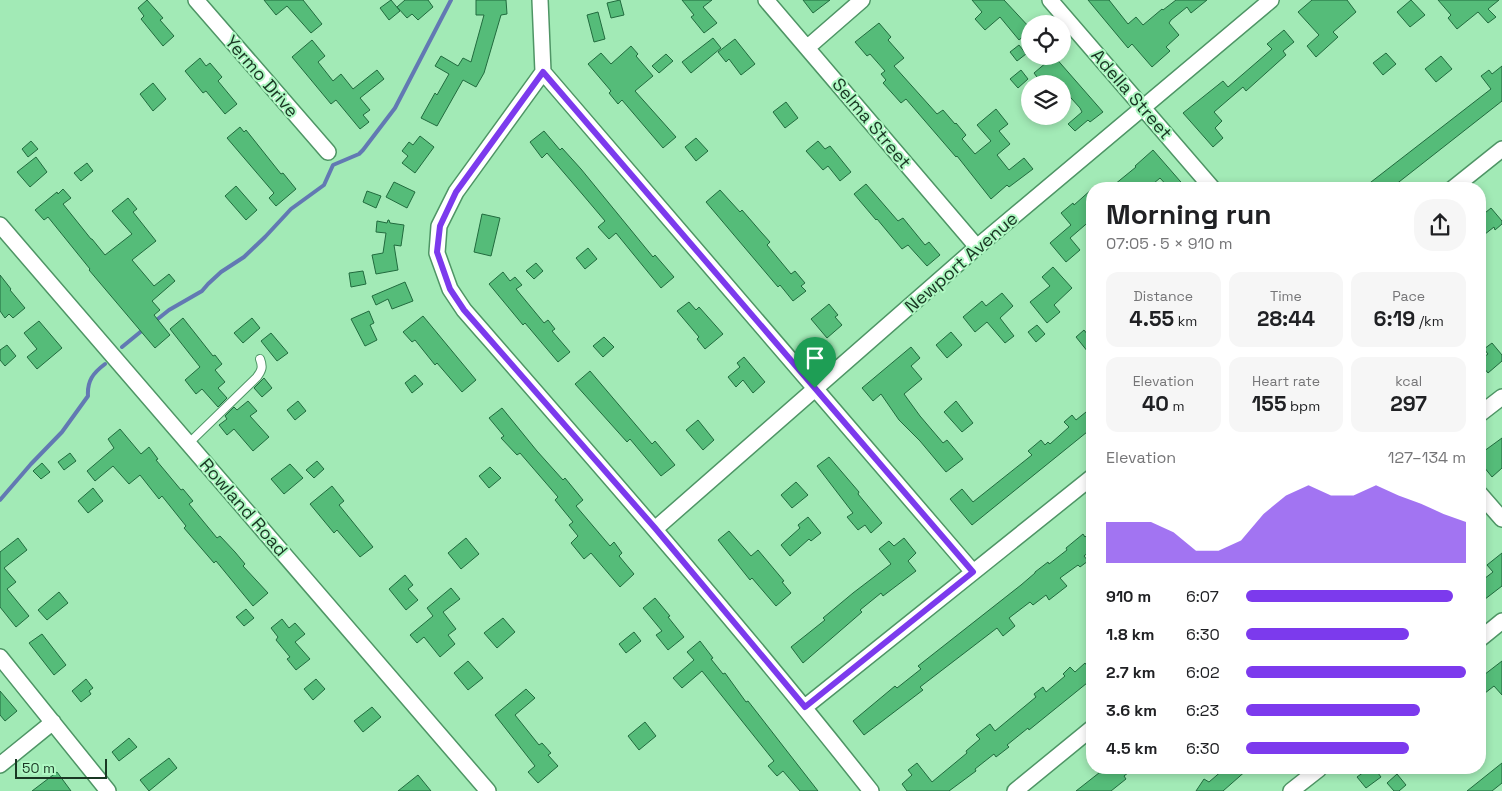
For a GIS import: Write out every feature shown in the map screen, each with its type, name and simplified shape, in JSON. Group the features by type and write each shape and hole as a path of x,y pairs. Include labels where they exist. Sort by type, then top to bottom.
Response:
{"street":[{"name":"Yermo Drive","path":"196,0 328,152"},
{"path":"540,0 543,72 456,192 440,226 437,252 450,289 464,310 655,528 805,707 872,791"},
{"name":"Selma Street","path":"766,0 808,47 976,247"},
{"path":"808,47 862,0"},
{"name":"Adella Street","path":"1050,0 1207,182"},
{"name":"Newport Avenue","path":"655,528 976,247 1271,0"},
{"path":"543,72 973,572"},
{"path":"1461,182 1502,149"},
{"name":"Rowland Road","path":"0,225 488,791"},
{"path":"1486,409 1502,397"},
{"path":"805,707 1086,482"},
{"path":"1486,501 1502,519"},
{"path":"1486,634 1502,621"},
{"path":"0,657 108,791"},
{"path":"0,765 53,722"},
{"path":"1015,791 1086,733"},
{"path":"1291,791 1313,774"}],"lane":[{"path":"189,443 257,377 262,370 260,359"}],"building":[{"path":"147,0 163,18 160,20 174,36 163,46 141,19 144,16 138,8"},
{"path":"264,0 303,0 322,24 311,33 287,6 276,15"},
{"path":"391,0 400,11 389,20 380,8"},
{"path":"405,0 428,0 433,7 418,20 412,14 407,18 397,7"},
{"path":"476,0 506,0 507,14 501,15 484,73 476,87 463,80 437,126 421,118 435,93 437,95 449,74 435,66 441,56 458,66 463,58 471,62 484,15 476,15"},
{"path":"620,0 624,15 611,18 607,3"},
{"path":"682,0 712,0 703,7 717,23 704,33 691,17 694,15"},
{"path":"803,0 830,0 813,13"},
{"path":"972,0 1004,0 1021,18 1021,38 1019,40 1000,17 985,30 975,19 982,12"},
{"path":"1088,0 1109,0 1128,24 1136,17 1143,25 1176,0 1207,0 1191,13 1187,7 1171,20 1169,23 1179,35 1166,47 1170,51 1152,67 1132,44 1128,48"},
{"path":"1312,0 1347,0 1356,12 1333,32 1338,37 1316,57 1307,46 1319,35 1298,12"},
{"path":"1411,0 1425,15 1410,27 1397,12"},
{"path":"1438,0 1499,0 1488,9 1496,17 1488,23 1478,12 1457,29 1448,18 1451,15"},
{"path":"598,12 605,39 594,42 587,15"},
{"path":"879,23 891,37 888,40 904,58 894,66 937,114 943,110 956,123 966,135 962,139 975,154 991,141 977,125 996,109 1008,124 999,131 1010,144 997,155 1009,170 1024,158 1033,169 1009,187 1007,185 991,199 957,156 906,99 901,103 883,83 886,80 881,74 885,71 870,54 867,56 855,42"},
{"path":"1284,30 1294,42 1283,51 1286,55 1246,91 1243,87 1214,112 1222,121 1215,128 1223,138 1213,147 1183,113 1223,81 1228,87 1272,49 1267,44"},
{"path":"713,38 721,48 691,73 682,62"},
{"path":"735,39 755,64 741,75 729,59 726,62 718,52"},
{"path":"312,40 325,56 318,62 333,81 341,74 353,89 377,70 384,79 360,98 370,110 363,115 369,122 360,129 336,100 331,104 292,57"},
{"path":"1019,45 1021,48 1021,58 1017,61 1010,52"},
{"path":"631,46 638,54 636,56 653,76 635,91 676,137 663,148 622,100 618,104 609,93 611,91 588,64 601,53 611,64"},
{"path":"1386,53 1396,64 1383,75 1373,63"},
{"path":"666,54 673,61 659,73 652,66"},
{"path":"1441,56 1452,69 1436,82 1425,69"},
{"path":"200,58 206,66 210,63 222,77 218,81 237,104 225,114 206,91 203,93 185,71"},
{"path":"1043,65 1062,65 1071,75 1035,75 1034,73"},
{"path":"1502,66 1502,101 1399,182 1371,182 1491,89 1481,76 1489,70 1492,74"},
{"path":"1021,70 1025,75 1021,75 1021,85 1018,88 1010,79"},
{"path":"1071,75 1103,112 1090,122 1088,120 1075,131 1069,125 1082,112 1071,98"},
{"path":"153,83 166,99 153,111 140,94"},
{"path":"786,102 798,118 785,128 773,112"},
{"path":"240,127 244,132 246,130 281,174 283,173 296,189 276,206 269,198 274,193 227,138"},
{"path":"544,131 560,150 562,148 581,169 653,257 655,255 674,277 661,288 616,233 609,239 598,227 605,221 547,153 542,158 530,142"},
{"path":"420,136 434,147 415,173 402,163 408,156 402,151 409,142 413,145"},
{"path":"696,138 708,151 696,161 685,147"},
{"path":"31,141 38,149 28,157 22,149"},
{"path":"818,141 825,149 830,146 851,172 840,181 828,166 823,170 806,151"},
{"path":"1153,150 1181,182 1164,182 1160,178 1155,182 1118,182"},
{"path":"36,157 47,172 30,187 17,172"},
{"path":"87,163 93,171 81,181 74,173"},
{"path":"394,182 415,192 407,208 386,197"},
{"path":"866,184 898,221 903,218 925,245 929,242 940,255 927,266 908,245 902,249 854,194"},
{"path":"236,186 257,210 246,220 225,196"},
{"path":"63,189 71,198 63,204 105,255 132,234 112,211 128,198 137,209 133,212 156,241 132,260 154,286 169,274 175,281 152,301 160,310 154,315 170,335 155,348 89,270 48,217 44,220 35,210"},
{"path":"720,190 740,212 742,210 770,242 767,245 791,274 795,271 805,283 801,286 806,291 793,301 780,285 778,287 706,202"},
{"path":"367,191 381,196 376,208 363,202"},
{"path":"1086,194 1086,224 1070,238 1080,250 1066,262 1050,243 1071,225 1061,213 1073,203 1074,205"},
{"path":"1491,208 1502,221 1502,224 1495,230 1494,227 1486,233 1486,212"},
{"path":"482,214 500,218 491,256 474,252"},
{"path":"388,220 390,223 404,225 401,246 394,245 398,270 376,274 372,255 383,253 386,233 376,232 377,221 387,223"},
{"path":"588,248 597,259 585,269 576,258"},
{"path":"536,263 543,271 534,279 526,271"},
{"path":"1053,267 1072,288 1054,305 1060,312 1047,323 1030,302 1050,286 1042,277"},
{"path":"363,271 366,284 351,287 349,273"},
{"path":"503,272 510,281 515,277 522,285 516,289 544,323 548,320 555,329 552,331 570,352 558,362 525,323 523,325 489,284"},
{"path":"0,275 25,308 13,318 9,314 5,318 0,311"},
{"path":"405,282 413,301 392,309 388,299 376,305 372,296"},
{"path":"1002,293 1013,306 1000,318 1014,336 1005,343 987,322 975,332 963,317 982,301 986,306"},
{"path":"689,302 696,310 699,307 723,334 705,349 697,339 699,337 677,311"},
{"path":"829,304 838,315 835,317 842,325 827,338 811,319"},
{"path":"369,311 374,323 370,325 377,340 365,346 351,319"},
{"path":"423,316 476,380 462,392 437,363 435,365 415,340 412,342 403,332"},
{"path":"183,318 213,356 215,355 222,364 215,370 225,382 218,388 227,398 218,407 202,389 196,394 185,380 200,367 170,329"},
{"path":"252,318 260,328 243,343 234,333"},
{"path":"39,321 62,348 37,369 27,357 37,349 24,333"},
{"path":"1037,325 1045,334 1036,342 1028,332"},
{"path":"1084,330 1086,332 1086,350 1076,337"},
{"path":"951,332 962,345 947,358 936,345"},
{"path":"271,333 288,353 277,361 261,341"},
{"path":"604,337 614,347 603,357 593,346"},
{"path":"1492,343 1502,355 1502,361 1488,373 1486,370 1486,356 1488,354 1486,348"},
{"path":"7,345 16,356 5,366 0,360 0,350"},
{"path":"911,347 920,358 911,366 922,379 904,394 943,443 947,440 963,459 946,472 899,420 881,394 873,401 862,388"},
{"path":"744,357 765,382 753,393 743,380 736,387 728,377 740,367 737,363"},
{"path":"590,371 652,444 655,441 675,465 661,476 630,439 627,442 575,384"},
{"path":"415,375 423,384 412,393 405,383"},
{"path":"264,378 272,388 262,397 254,388"},
{"path":"248,401 257,411 250,416 269,437 253,451 234,429 227,435 219,425 227,419 225,416 234,407 237,410"},
{"path":"298,401 306,411 295,420 287,410"},
{"path":"956,401 973,423 962,432 944,412"},
{"path":"502,408 537,451 563,480 565,478 583,500 576,506 610,546 614,542 622,553 619,556 634,574 620,587 591,553 584,559 571,543 578,536 569,525 573,522 555,500 558,497 520,453 517,455 501,438 504,436 489,418"},
{"path":"1086,412 1086,433 972,525 950,499 962,489 973,502 1032,455 1028,451 1041,440 1045,445 1048,442 1050,444 1069,427 1064,422 1072,415 1076,420"},
{"path":"698,420 714,440 703,450 686,430"},
{"path":"120,429 141,454 149,447 158,459 156,460 181,490 183,489 193,501 189,504 217,538 220,536 235,552 245,564 243,566 268,593 253,606 216,561 214,563 184,528 186,526 162,496 159,499 140,475 129,484 113,466 95,481 87,471 114,448 108,439"},
{"path":"1502,438 1502,468 1492,477 1486,470 1486,450"},
{"path":"70,453 76,461 64,470 58,462"},
{"path":"829,457 882,523 871,533 865,525 858,530 847,517 853,513 817,466"},
{"path":"317,461 324,469 314,478 306,470"},
{"path":"42,463 50,472 41,479 33,471"},
{"path":"290,464 303,478 284,494 271,479"},
{"path":"490,467 501,478 489,488 479,476"},
{"path":"796,482 808,495 792,508 781,495"},
{"path":"332,486 344,501 339,505 373,547 360,557 337,530 334,533 310,504"},
{"path":"93,488 103,501 88,513 78,501"},
{"path":"808,517 821,533 811,541 809,539 790,556 781,545 800,528 798,525"},
{"path":"729,531 751,556 758,550 784,581 782,582 791,593 776,606 752,578 750,580 718,540"},
{"path":"1083,534 1085,537 1086,554 1084,556 1086,562 1080,567 1078,565 1060,578 1067,586 1049,600 1046,595 1033,605 1030,602 1009,618 1015,626 1003,636 997,628 920,687 923,690 864,735 853,721 895,686 897,688 921,669 918,666 1035,572 1067,550 1066,548"},
{"path":"18,538 27,550 4,568 16,582 7,589 29,616 16,627 0,607 0,552"},
{"path":"466,538 479,554 461,569 448,553"},
{"path":"904,538 916,553 908,561 916,571 883,596 881,593 860,610 862,612 803,663 791,647 825,620 823,618 853,593 891,564 879,549 889,541 894,546"},
{"path":"1502,553 1502,586 1486,598 1486,577 1493,572 1487,565"},
{"path":"405,575 413,585 408,589 418,600 406,610 389,589"},
{"path":"451,588 460,599 443,612 456,629 448,635 455,644 440,657 424,637 417,643 410,635 433,616 427,608"},
{"path":"59,592 68,603 47,620 38,610"},
{"path":"655,598 684,637 668,650 656,635 662,631 643,608"},
{"path":"246,609 254,618 244,626 236,617"},
{"path":"503,618 515,632 497,648 484,633"},
{"path":"282,619 289,628 295,623 305,634 295,642 310,659 296,670 287,659 290,657 276,640 278,637 271,628"},
{"path":"634,632 641,641 626,653 619,644"},
{"path":"42,634 66,665 54,675 29,643"},
{"path":"700,641 713,658 711,659 723,674 725,673 746,702 748,701 818,791 800,791 783,771 777,776 768,766 774,761 702,671 682,688 673,678 694,660 687,652"},
{"path":"468,661 483,678 468,690 454,673"},
{"path":"1502,661 1502,695 1494,686 1486,692 1486,673"},
{"path":"1085,663 1086,684 1029,730 1028,728 1007,745 1009,747 996,757 994,754 975,769 976,771 949,791 907,791 902,784 912,775 908,770 917,763 932,782 967,753 966,751 980,739 976,735 990,724 995,731 1036,697 1034,694 1043,687 1046,692 1065,676 1063,674 1070,667 1075,672"},
{"path":"86,679 93,688 89,691 91,694 81,702 72,691"},
{"path":"316,679 325,689 313,700 304,689"},
{"path":"526,689 535,698 515,715 539,745 542,743 551,753 548,755 558,766 538,783 528,772 535,766 495,715"},
{"path":"0,691 17,711 5,721 0,715"},
{"path":"372,707 381,717 363,732 354,721"},
{"path":"645,722 656,736 639,750 628,736"},
{"path":"129,738 137,747 119,761 112,752"},
{"path":"169,758 177,768 149,791 140,780"},
{"path":"1502,763 1502,783 1492,791 1467,791"},
{"path":"57,772 71,791 32,791"},
{"path":"1098,774 1127,774 1124,776 1126,779 1111,791 1076,791"},
{"path":"1218,774 1242,774 1223,791 1196,791 1204,779 1209,782"},
{"path":"1361,774 1379,774 1381,777 1366,788 1357,777"},
{"path":"1397,774 1406,785 1399,791 1394,791 1387,783"},
{"path":"418,775 431,791 398,791"}],"waterway":[{"path":"154,322 169,310 202,291 221,272 244,257 291,209 324,185 333,165 359,154 363,150 395,108 451,0"},
{"path":"122,347 144,329"},
{"path":"0,500 62,432 88,396 92,378 105,364"}],"route":[{"path":"543,72 770,335 815,388 973,572 805,707 655,528 464,310 450,289 437,252 440,226 456,192 543,72"}]}
